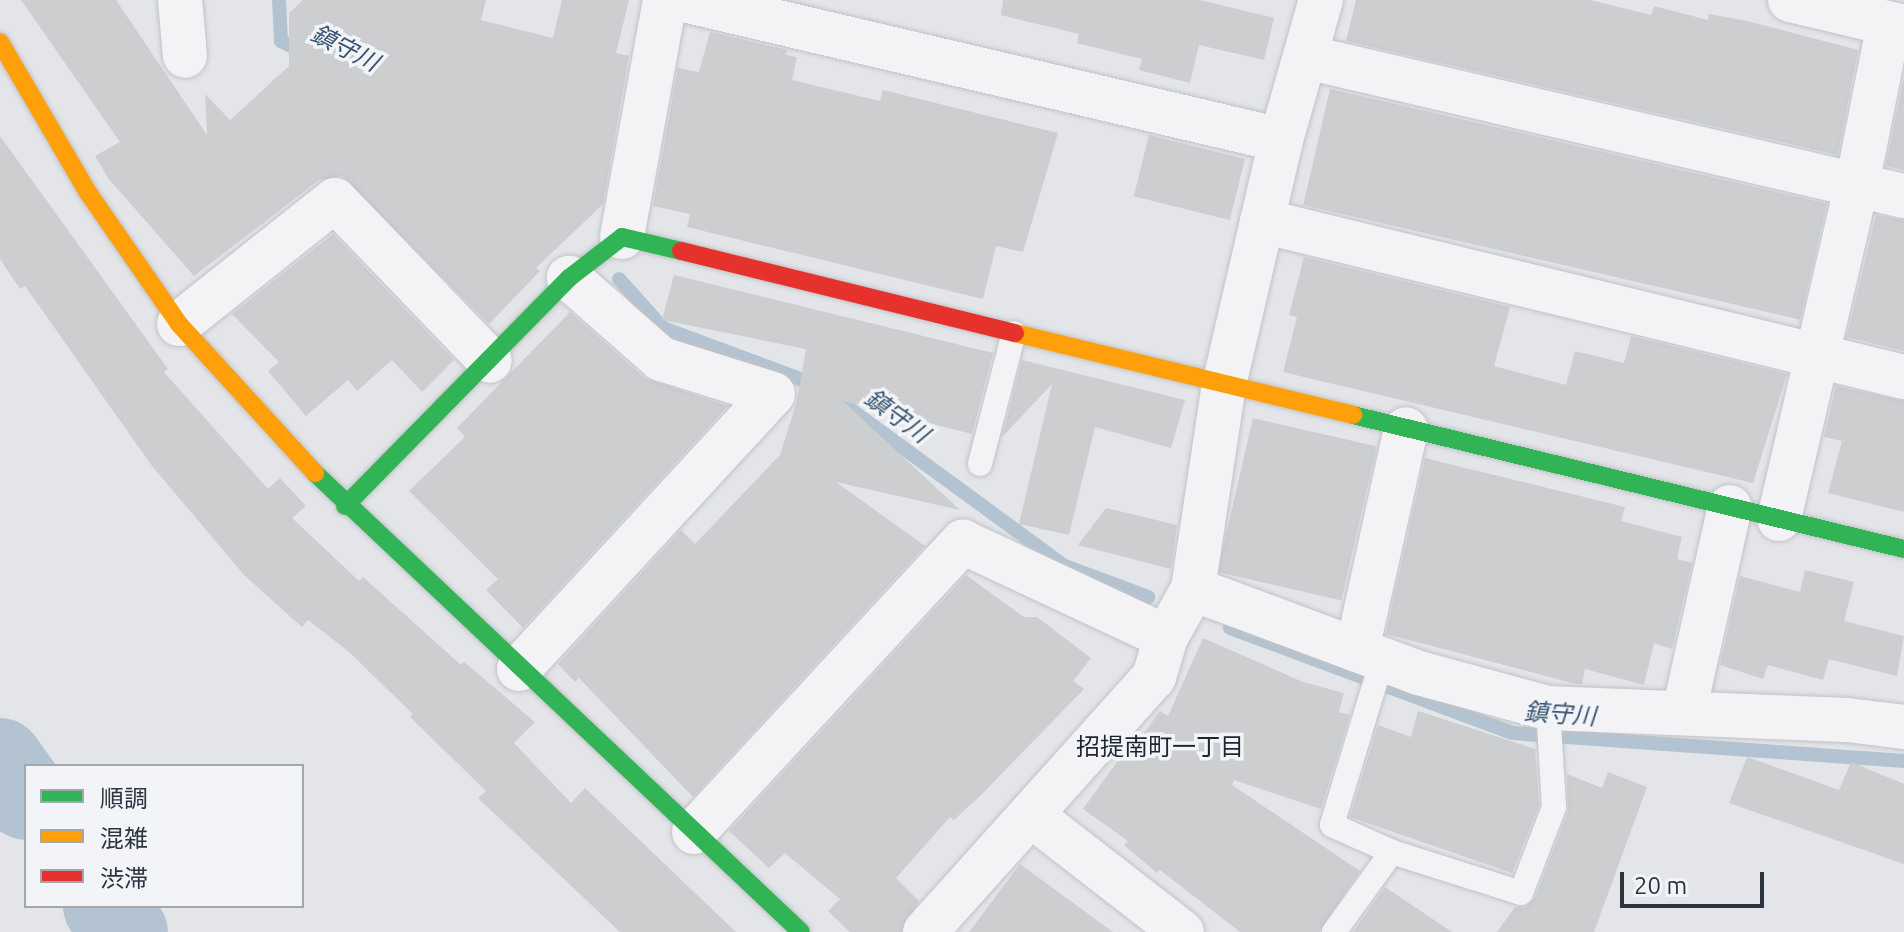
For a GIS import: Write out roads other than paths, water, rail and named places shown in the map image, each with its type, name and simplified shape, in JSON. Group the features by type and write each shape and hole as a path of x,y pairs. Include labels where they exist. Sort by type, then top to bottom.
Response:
{"street":[{"path":"180,0 185,56"},
{"path":"345,506 569,278 622,237 665,0"},
{"path":"684,0 1281,140"},
{"path":"925,932 1154,677 1166,637 1193,589 1224,385 1281,140 1321,0"},
{"path":"1779,519 1896,26 1801,1"},
{"path":"0,42 87,191 179,324 345,506 801,932"},
{"path":"1306,57 1904,196"},
{"path":"179,324 335,200 490,361"},
{"path":"1262,221 1904,377"},
{"path":"622,237 1904,549"},
{"path":"519,669 773,394 661,359 569,278"},
{"path":"1372,669 1406,429"},
{"path":"1684,712 1730,507"},
{"path":"694,832 963,542 1166,637"},
{"path":"1193,589 1372,669 1549,716 1684,712 1904,727"},
{"path":"1031,815 1182,932"}],"lane":[{"path":"980,464 1014,333"},
{"path":"1372,669 1332,825 1392,852 1521,893 1554,807 1554,752 1549,716"},
{"path":"1334,932 1392,852"}],"waterway":[{"name":"鎮守川","path":"279,0 281,41 304,52"},
{"name":"鎮守川","path":"619,279 663,328 816,385"},
{"name":"鎮守川","path":"846,406 1065,566 1148,597"},
{"name":"鎮守川","path":"1230,628 1512,733 1904,761"},
{"path":"0,761 24,794"},
{"path":"107,908 125,932"}],"district":[{"name":"招提南町一丁目","path":"1160,747"}]}
